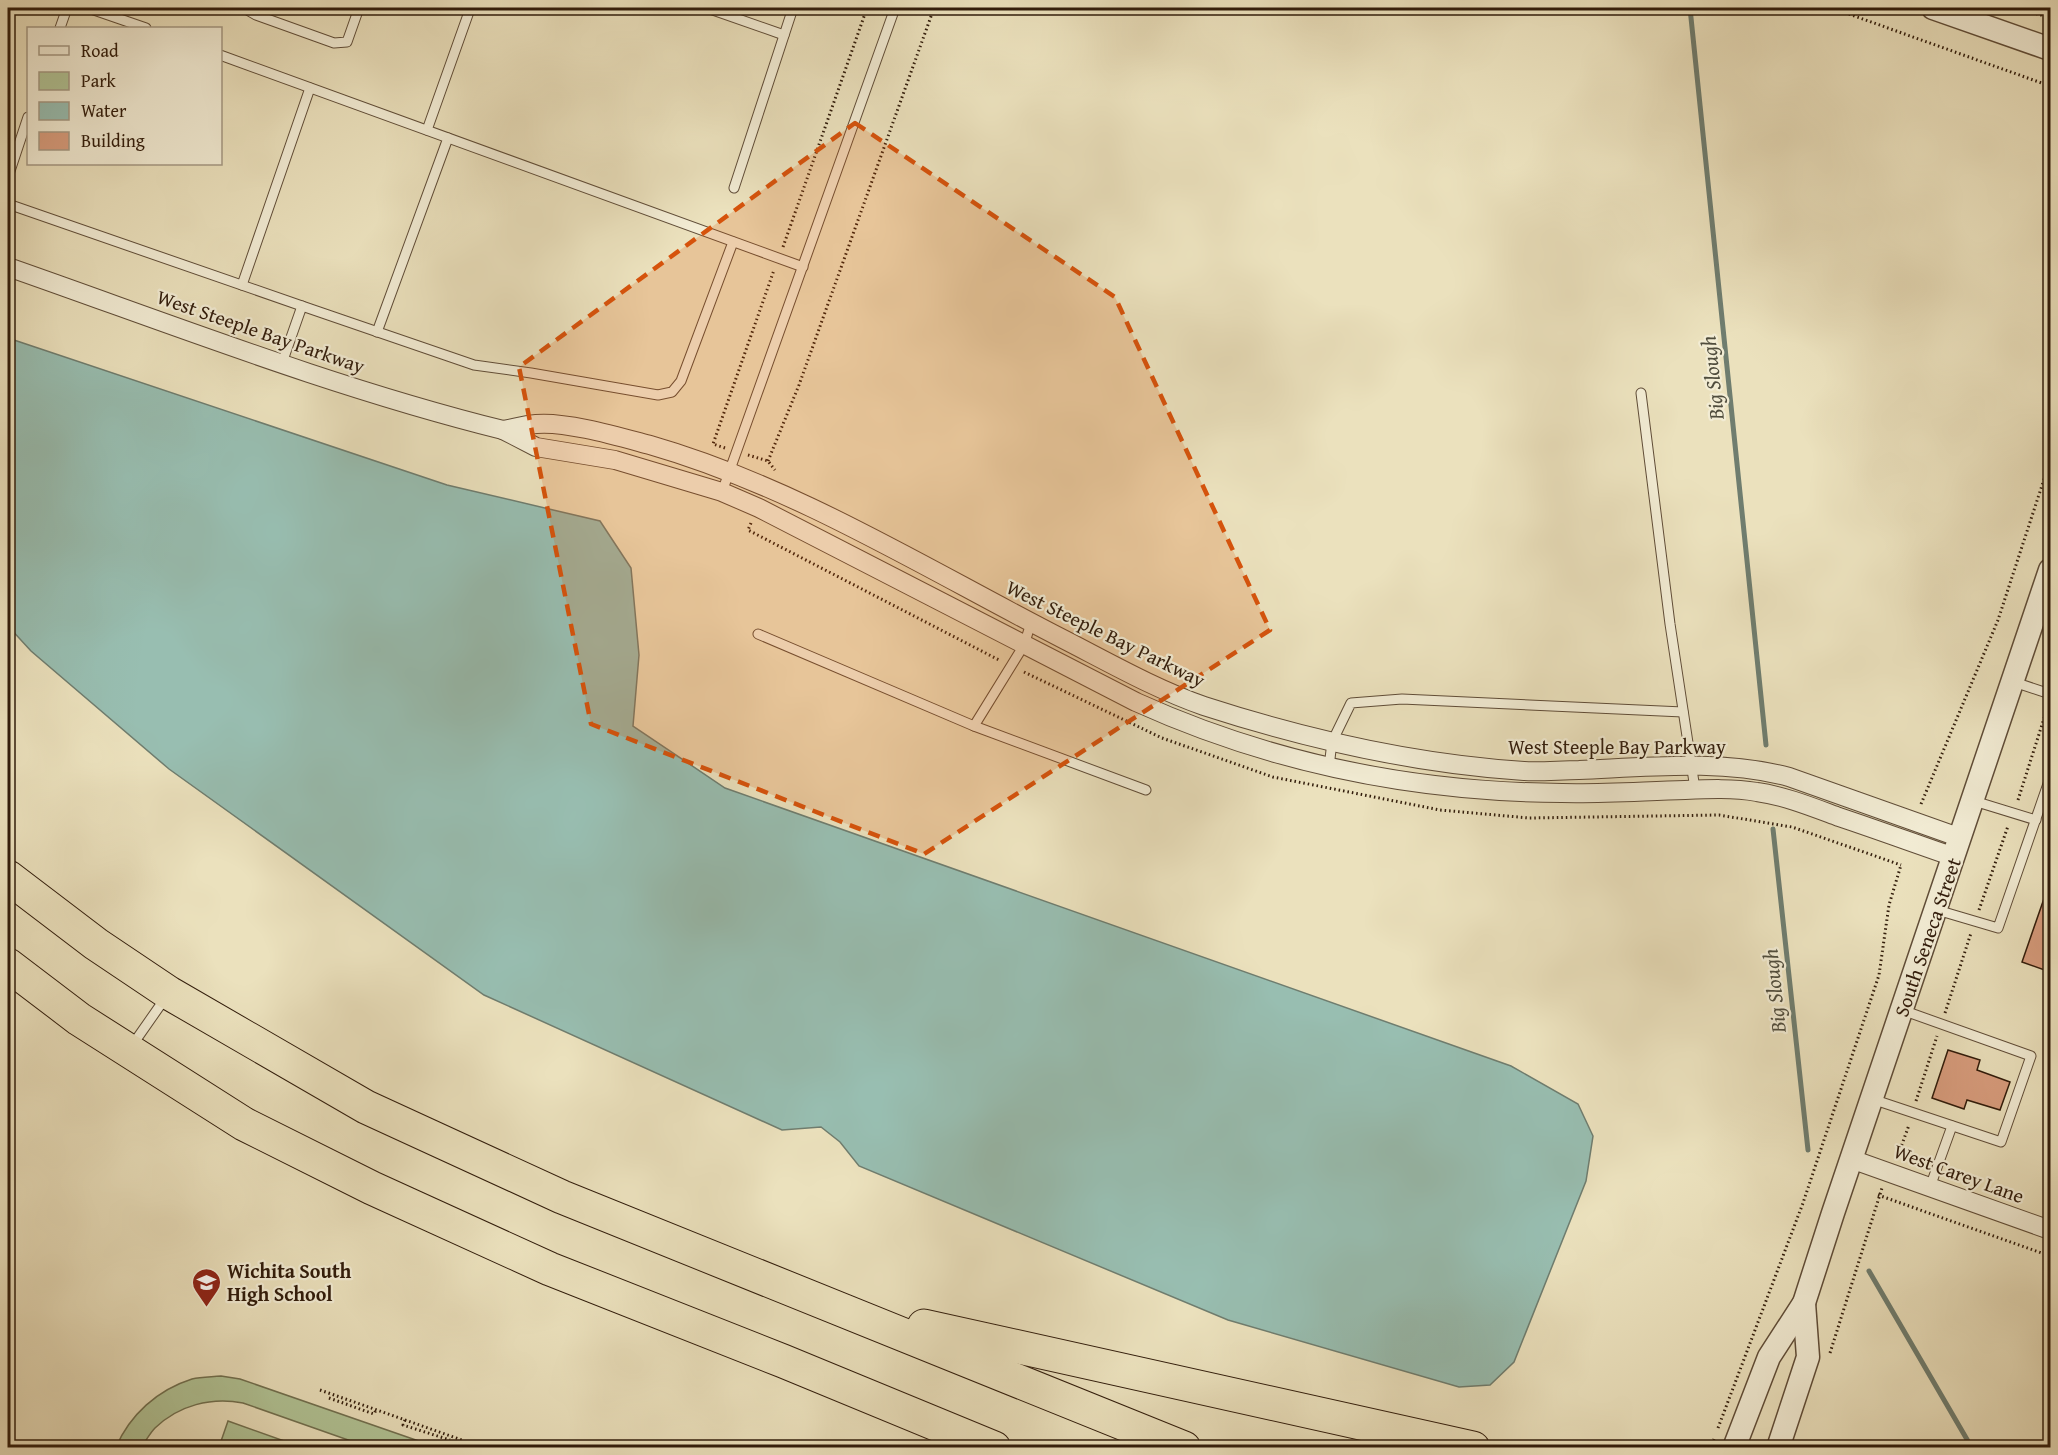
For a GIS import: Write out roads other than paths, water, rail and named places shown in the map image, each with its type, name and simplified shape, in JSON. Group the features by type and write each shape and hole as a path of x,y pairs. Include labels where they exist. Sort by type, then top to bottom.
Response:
{"highway":[{"path":"8,877 96,944 169,993 366,1107 562,1197 1184,1448"},
{"path":"8,965 79,1019 244,1124 372,1188 550,1269 994,1448"},
{"path":"829,1304 1473,1448"},
{"path":"885,1403 961,1448"}],"street":[{"path":"1933,8 2050,49"},
{"name":"West Steeple Bay Parkway","path":"8,267 282,363 435,413 503,430 536,447 615,460 722,492 759,508 1136,702 1233,741 1370,776 1471,790 1564,793 1727,789 1757,792 1791,800 1909,841 1958,848"},
{"name":"West Steeple Bay Parkway","path":"503,430 539,423 573,427 612,435 729,471 809,506 1128,672 1200,704 1302,736 1400,758 1527,772 1690,767 1764,770 1915,821 1958,848"},
{"name":"South Seneca Street","path":"1734,1448 1769,1357 1804,1304 2050,570"},
{"name":"West Carey Lane","path":"1851,1159 2050,1230"},
{"name":"South Seneca Street","path":"1778,1448 1808,1357 1804,1304"}],"lane":[{"path":"60,27 67,8"},
{"path":"88,8 143,27"},
{"path":"244,8 256,15 334,43 347,42 359,8"},
{"path":"707,8 784,35"},
{"path":"734,188 793,8"},
{"path":"722,492 896,8"},
{"path":"427,130 470,9"},
{"path":"222,57 802,267"},
{"path":"242,285 310,88"},
{"path":"8,177 27,120"},
{"path":"377,332 448,138"},
{"path":"8,204 474,365 658,395 672,392 681,381 734,242"},
{"path":"282,363 302,306"},
{"path":"1641,393 1690,767 1695,789"},
{"path":"974,726 1024,645 1031,623"},
{"path":"758,634 974,726 1146,790"},
{"path":"2014,682 2050,694"},
{"path":"1329,767 1332,742 1351,703 1402,699 1683,712"},
{"path":"1936,910 1998,928 2050,778"},
{"path":"1974,801 2036,820"},
{"path":"128,1051 169,993"},
{"path":"1872,1099 2001,1142 2031,1056 1902,1010"},
{"path":"1930,1187 1952,1126"}],"water":[{"path":"8,338 447,485 600,521 631,568 639,655 633,726 725,788 1511,1066 1578,1104 1593,1136 1586,1181 1514,1362 1490,1385 1459,1387 1228,1320 859,1166 840,1142 821,1127 782,1130 484,995 169,769 31,651 8,626"}],"waterway":[{"name":"Big Slough","path":"1690,8 1766,745"},
{"name":"Big Slough","path":"1773,829 1808,1150"},
{"name":"Big Slough","path":"1869,1271 1972,1448"}],"place":[{"name":"Wichita South High School","path":"206,1308"}]}
